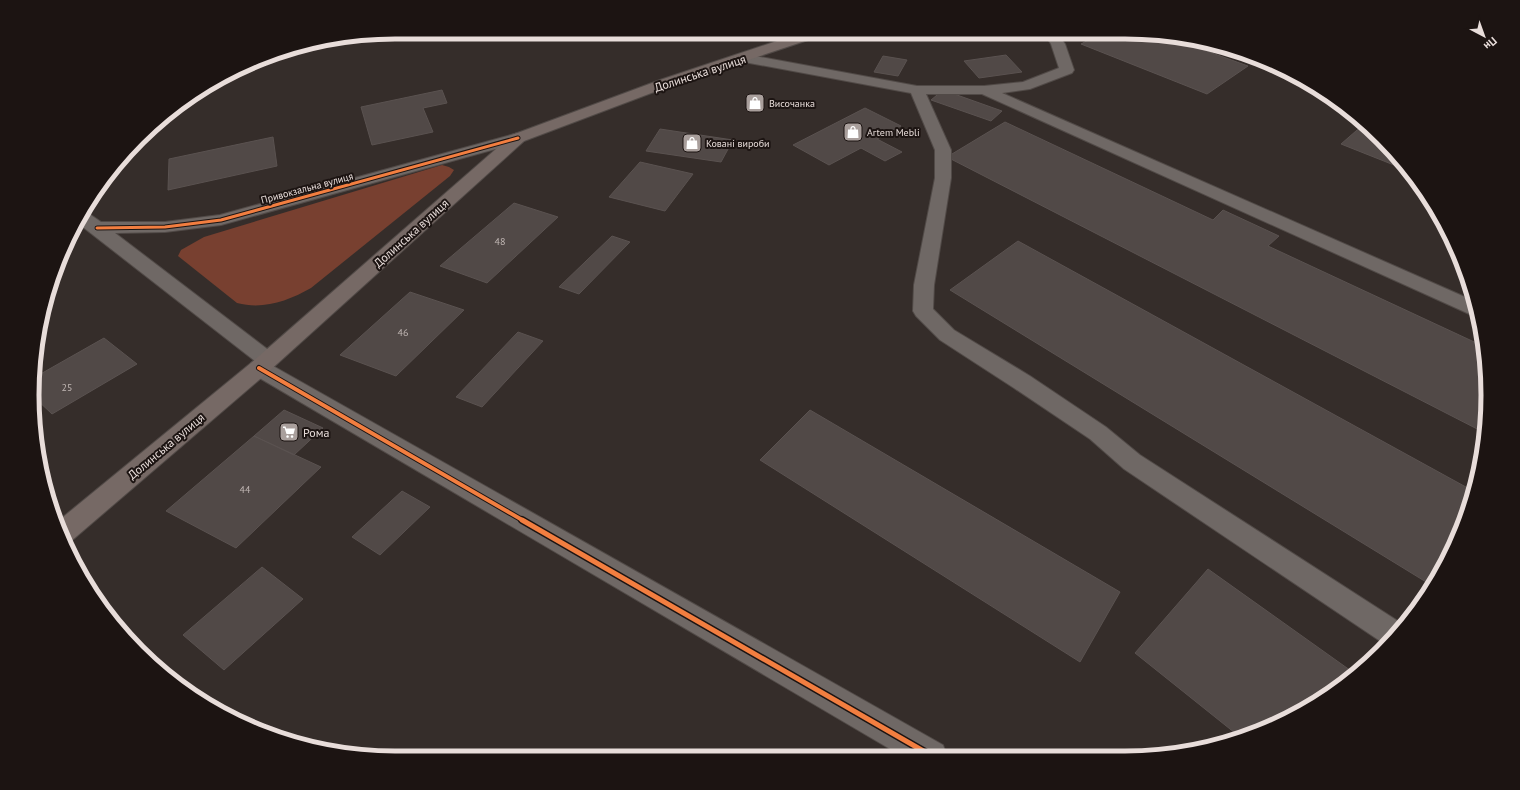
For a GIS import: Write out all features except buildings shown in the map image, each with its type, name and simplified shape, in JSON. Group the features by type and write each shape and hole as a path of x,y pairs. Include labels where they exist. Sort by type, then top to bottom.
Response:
{"main road":[{"name":"Долинська вулиця","path":"66,530 264,364 518,138 665,83 798,39"}],"street":[{"path":"744,58 917,90 984,90 1025,86 1068,70 1058,44 1054,39"},
{"path":"917,90 943,150 943,178 924,285 923,311 947,335 1022,382 1098,433 1132,462 1391,632"},
{"path":"984,90 1470,307"},
{"name":"Привокзальна вулиця","path":"90,223 165,228 221,220 518,138"},
{"name":"Привокзальна вулиця","path":"90,223 264,364 923,751"}],"shaded area":[{"path":"442,165 454,170 450,176 311,288 293,297 266,305 247,305 237,303 178,256 181,250 204,237"}],"cycle path":[{"path":"97,228 165,227 221,220 518,138"},
{"path":"259,368 923,751"}],"place":[{"name":"Височанка","path":"755,103"},
{"name":"Artem Mebli","path":"853,132"},
{"name":"Ковані вироби","path":"692,143"},
{"name":"Рома","path":"289,432"}]}
